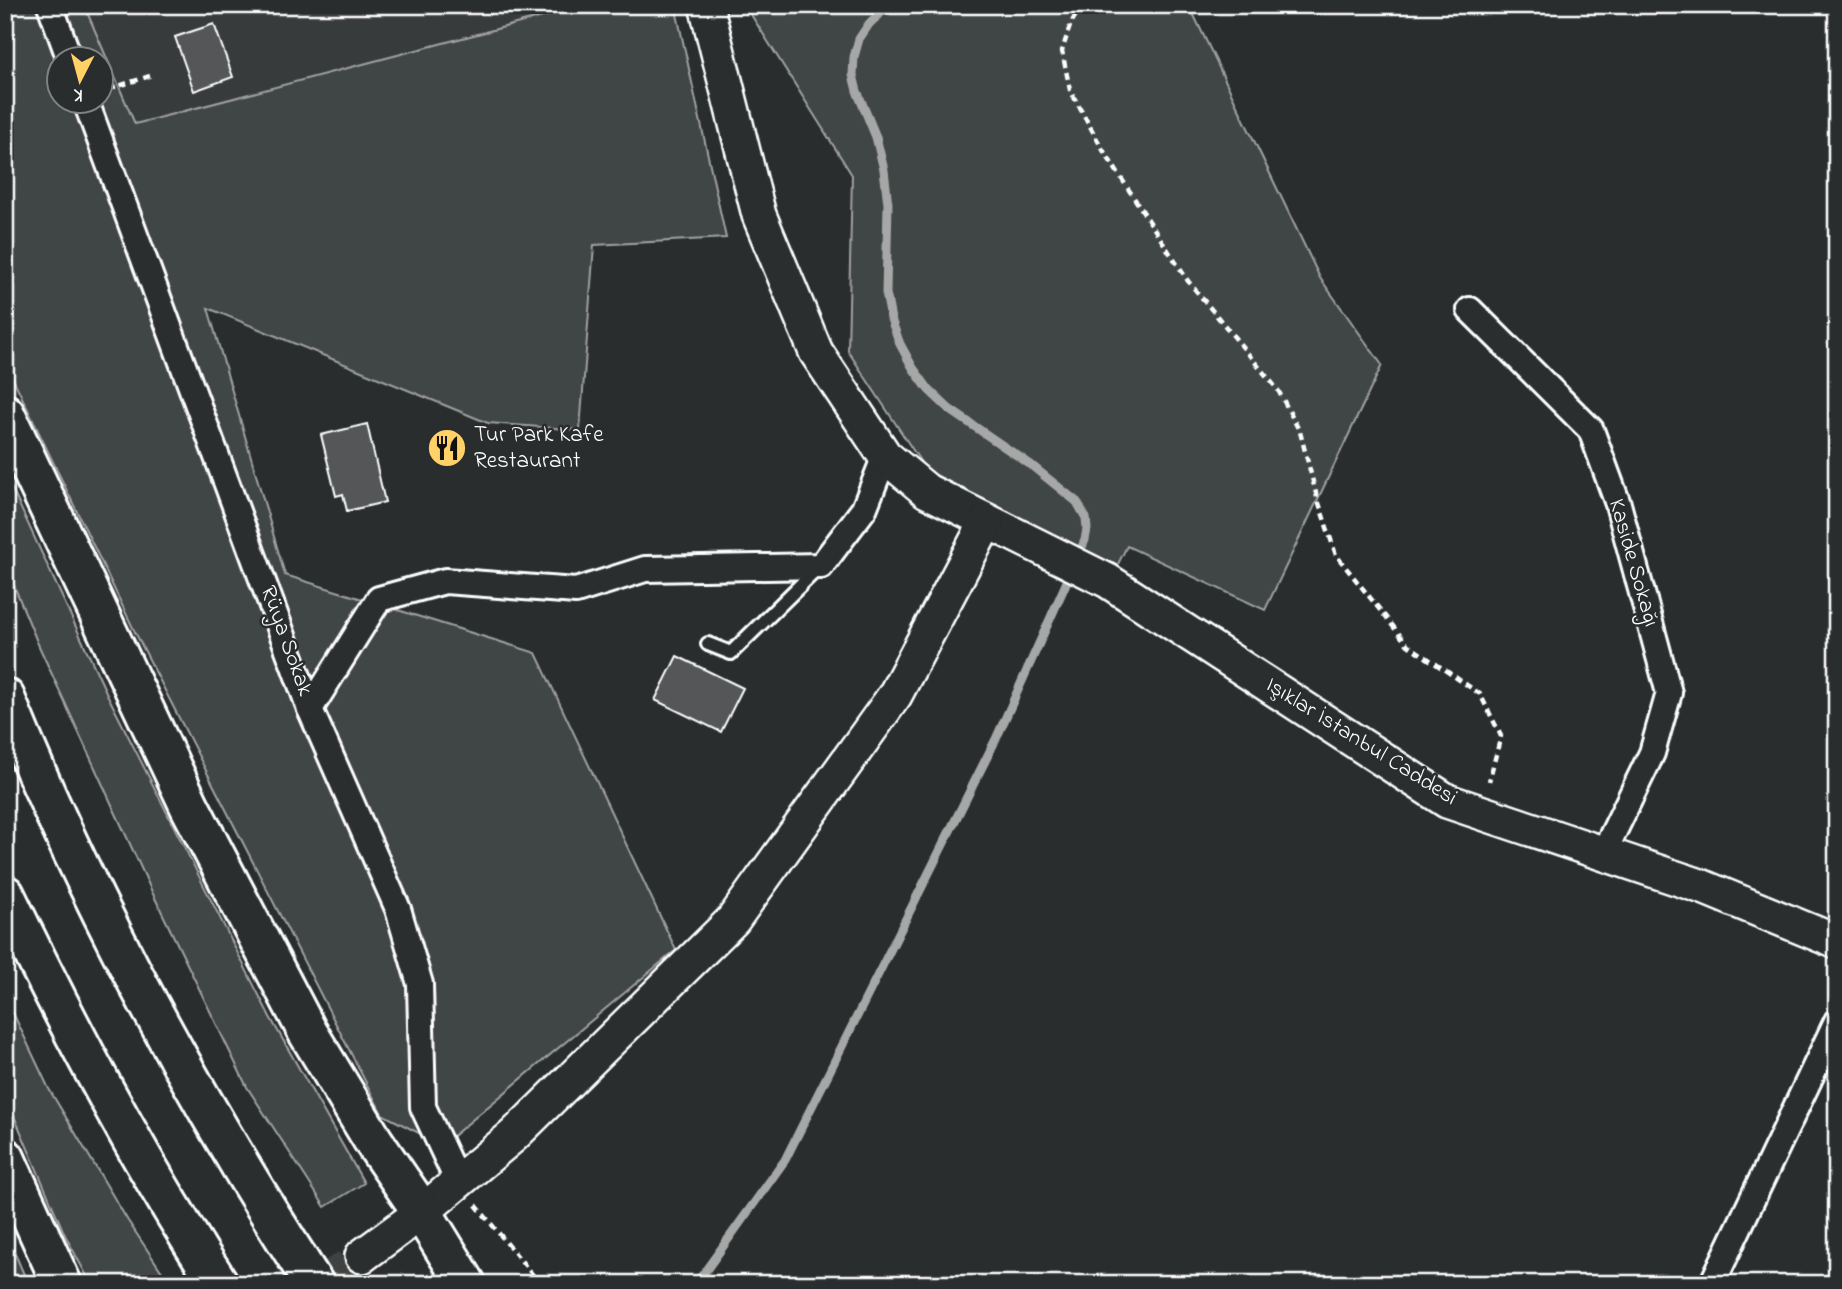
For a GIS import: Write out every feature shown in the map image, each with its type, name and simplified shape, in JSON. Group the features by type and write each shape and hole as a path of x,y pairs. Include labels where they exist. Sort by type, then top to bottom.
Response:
{"highway":[{"path":"5,414 196,818 307,1031 374,1142 422,1212 466,1284"},
{"path":"5,698 33,765 129,967 204,1105 314,1284"},
{"path":"5,895 64,1017 219,1284"},
{"path":"5,1158 62,1284"}],"main road":[{"name":"Işıklar İstanbul Caddesi","path":"706,5 759,215 816,352 885,456 927,491 1108,581 1447,801 1703,887 1837,942"},
{"path":"362,1256 422,1212 513,1136 733,919 895,695 988,520"}],"street":[{"path":"50,5 65,46"},
{"name":"Rüya Sokak","path":"91,116 310,709 398,909 420,984 423,1107 458,1182"},
{"name":"Kaside Sokağı","path":"1470,310 1591,430 1618,504 1669,693 1652,753 1603,854"},
{"path":"310,709 379,599 445,581 576,591 645,569 821,565 864,509 885,456"},
{"path":"1712,1284 1837,1021"}],"lane":[{"path":"708,644 731,653 821,565"}],"path":[{"path":"1082,5 1071,23 1062,51 1070,90 1102,150 1188,281 1278,390 1300,432 1336,555 1408,645 1480,694 1501,736 1481,813"},
{"path":"116,87 153,75"},
{"path":"458,1182 540,1284"}],"shaded area":[{"path":"5,5 84,5 102,46 46,46 46,116 116,116 116,80 135,124 588,5 675,5 726,238 594,245 580,430 488,423 208,308 285,575 536,653 676,950 442,1145 382,1114 135,632 5,362"},
{"path":"84,5 588,5 135,125 116,80 116,46 101,46"},
{"path":"779,5 1189,5 1320,278 1382,365 1265,610 1127,546 1116,568 926,470 848,351 852,175 750,13"},
{"path":"5,474 107,694 270,1017 364,1183 325,1207 247,1087 153,894 38,644 5,564"},
{"path":"5,996 49,1089 128,1221 170,1284 91,1284 65,1235 5,1095"},
{"path":"5,1230 28,1284 5,1284"}],"building":[{"path":"214,24 233,77 194,91 175,37"},
{"path":"367,424 385,502 347,511 343,494 336,496 321,435"},
{"path":"677,656 743,688 721,732 655,700"}],"waterway":[{"path":"696,1284 785,1160 996,739 1085,540 1087,529 1086,518 1077,502 1031,465 949,409 929,390 900,344 886,293 888,204 884,170 876,137 853,75 859,39 869,24 889,5"}],"tunnel":[{"path":"320,1284 362,1256"}],"place":[{"name":"Tur Park Kafe Restaurant","path":"447,448"}]}
